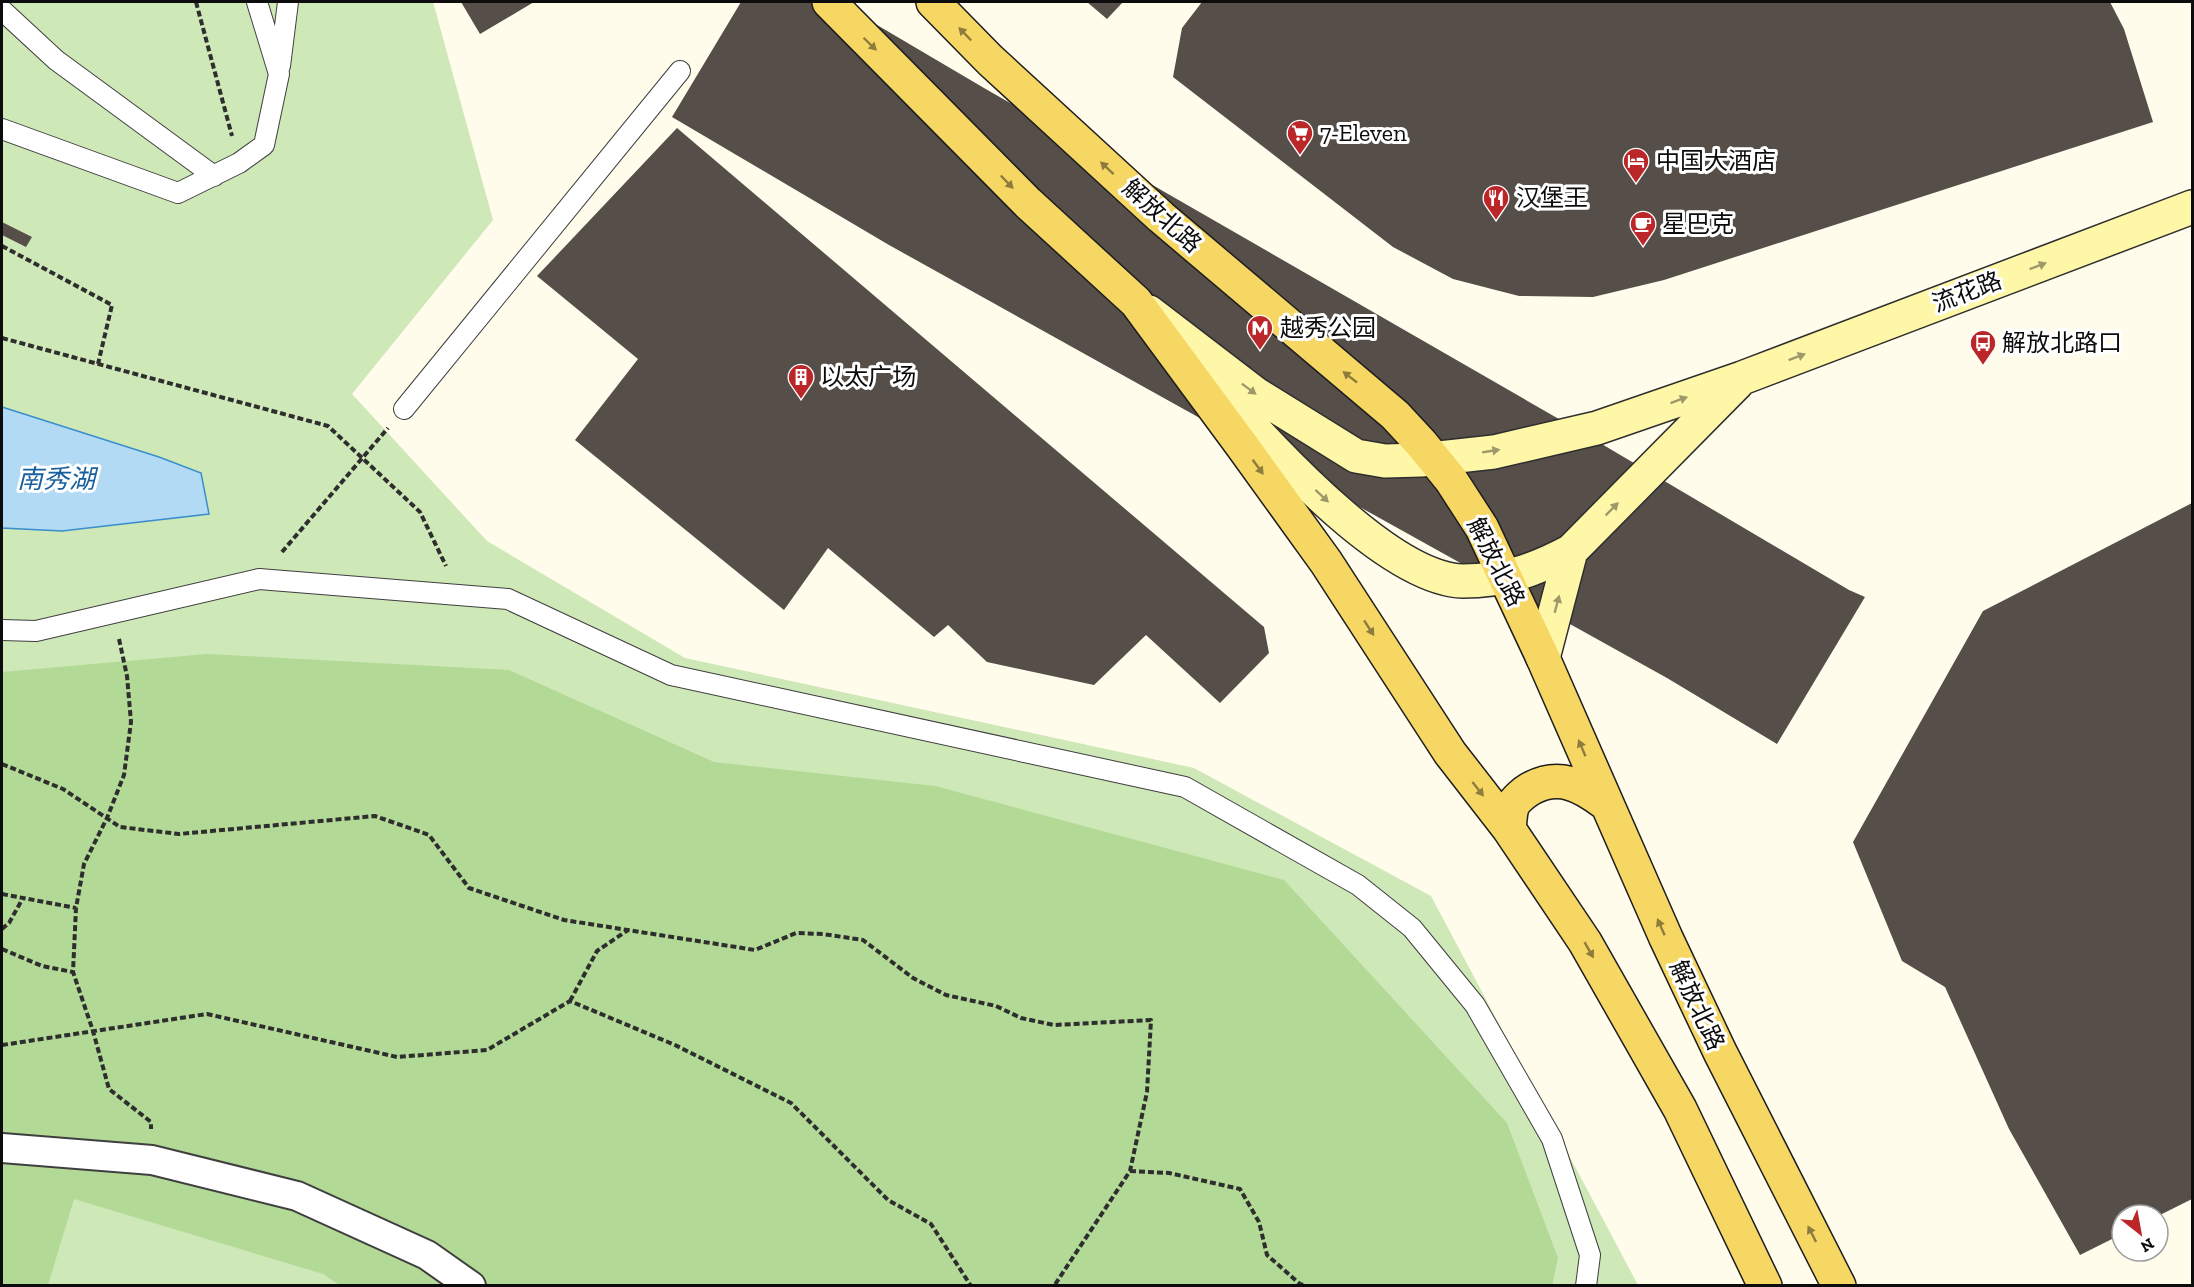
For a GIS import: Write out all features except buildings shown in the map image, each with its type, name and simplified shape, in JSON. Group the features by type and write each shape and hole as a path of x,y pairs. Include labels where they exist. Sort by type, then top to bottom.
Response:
{"main road":[{"path":"829,2 1028,203 1136,302 1270,446 1321,496 1386,550 1407,562 1444,577 1461,581 1506,578 1538,568 1571,551 1742,378"},
{"name":"解放北路","path":"933,2 990,60 1161,217 1395,415 1450,480 1482,528 1720,1052 1839,1286"},
{"name":"流花路","path":"1356,456 1385,461 1494,452 1597,428 1742,378 2193,207"},
{"path":"1136,302 1256,394 1356,456 1374,448 1387,434 1395,415"},
{"path":"1136,302 1326,562 1450,753 1509,829 1585,942 1675,1099 1765,1286"},
{"path":"1543,658 1571,551"},
{"path":"1509,829 1513,805 1526,791 1542,782 1562,781 1584,788 1605,803"}],"street":[{"path":"2,1148 152,1160 297,1196 427,1255 471,1286"}],"lane":[{"path":"257,2 279,74"},
{"path":"2,129 178,193 239,163 264,145 279,74 288,2"},
{"path":"2,10 56,60 214,176"},
{"path":"404,409 680,71"},
{"path":"2,630 36,631 258,579 508,599 671,675 1185,787 1358,885 1412,928 1475,1005 1552,1139 1590,1255 1586,1286"}],"path":[{"path":"196,2 239,163"},
{"path":"2,246 112,304 98,364"},
{"path":"2,338 328,426 420,512 459,595"},
{"path":"258,579 404,409"},
{"path":"114,613 127,676 131,722 124,775 107,818 84,864 75,908 73,972 109,1089 151,1122 152,1160"},
{"path":"2,764 63,789 120,827 179,834 375,816 429,835 469,888 564,920 755,950 796,933 823,934 863,940 913,978 946,995 996,1006 1021,1018 1054,1025 1151,1020 1147,1092 1130,1171 1054,1286"},
{"path":"2,894 75,908"},
{"path":"2,929 9,923 23,898"},
{"path":"2,1045 207,1014 397,1058 487,1050 570,1001 597,951 628,930"},
{"path":"2,949 42,966 73,972"},
{"path":"570,1001 675,1045 791,1103 888,1200 931,1224 971,1286"},
{"path":"1130,1171 1169,1173 1240,1189 1259,1222 1267,1255 1300,1284 1306,1286"}],"green space":[{"path":"2,2 433,2 493,220 352,394 487,541 685,658 1194,768 1431,896 1638,1285 2,1286"},
{"path":"207,654 509,670 714,762 935,786 1284,880 1507,1123 1558,1258 1552,1286 341,1286 323,1274 74,1199 48,1285 2,1286 2,672"}],"water":[{"name":"南秀湖","path":"2,407 159,457 201,473 209,514 62,531 2,528"}],"place":[{"name":"7-Eleven","path":"1300,156"},
{"name":"中国大酒店","path":"1636,184"},
{"name":"汉堡王","path":"1496,221"},
{"name":"星巴克","path":"1643,247"},
{"name":"越秀公园","path":"1260,351"},
{"name":"解放北路口","path":"1983,366"},
{"name":"以太广场","path":"801,400"}]}
